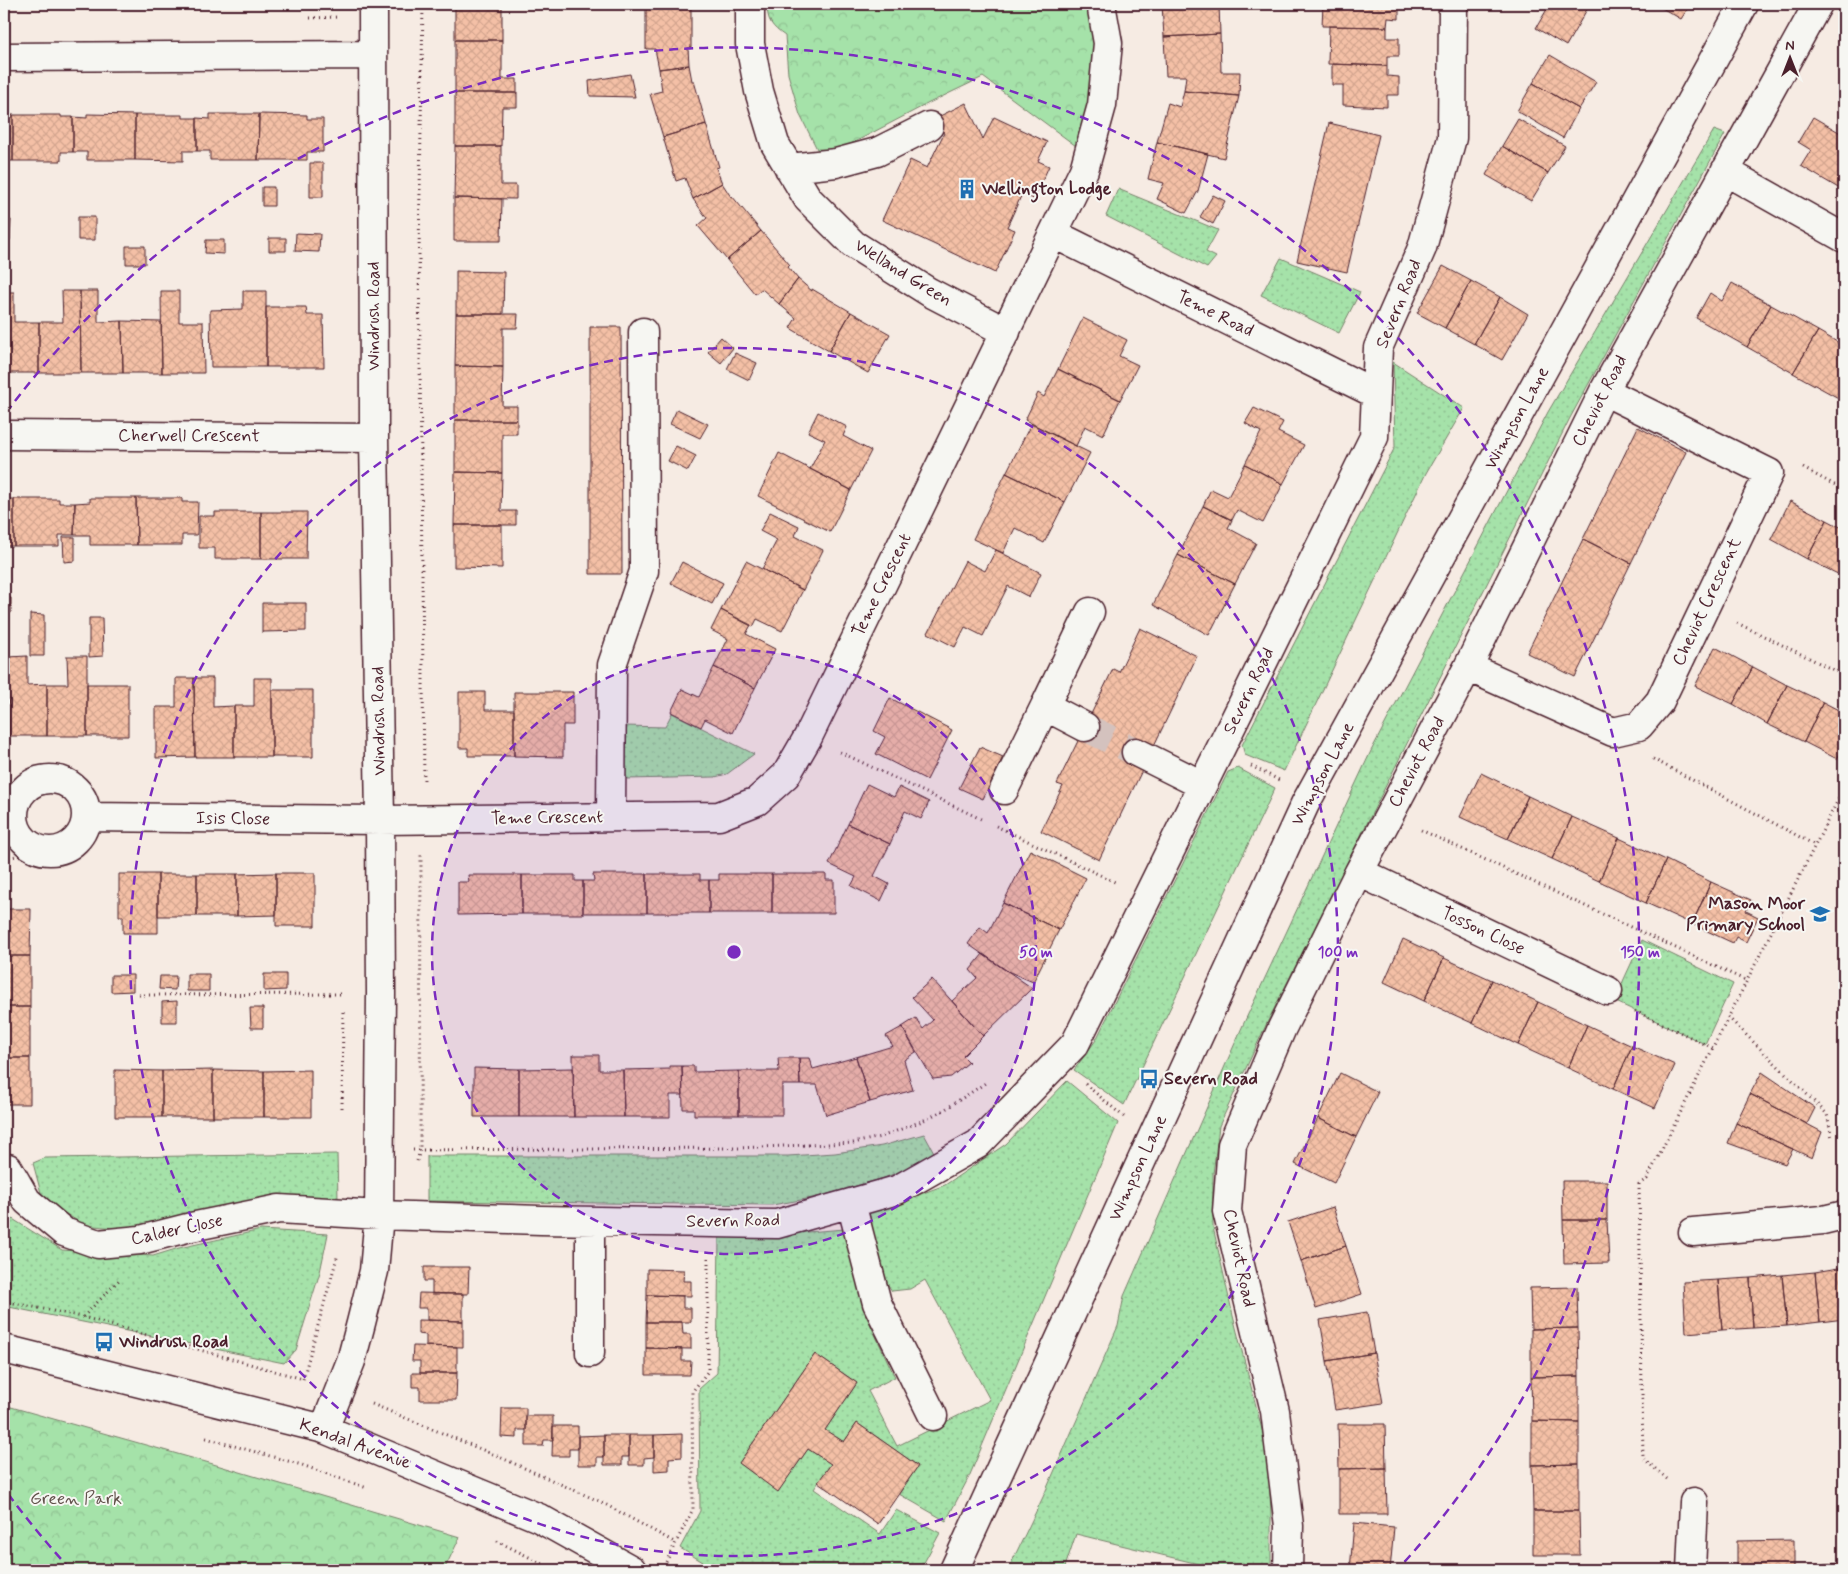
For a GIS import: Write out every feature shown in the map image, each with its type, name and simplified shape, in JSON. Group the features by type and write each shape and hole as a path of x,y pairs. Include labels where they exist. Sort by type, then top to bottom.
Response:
{"street":[{"name":"Windrush Road","path":"324,1429 350,1361 361,1323 374,1271 378,1215 381,994 374,438 373,4"},
{"name":"Welland Green","path":"750,4 750,44 759,91 775,144 808,199 853,244 929,292 1006,332"},
{"name":"Teme Crescent","path":"380,820 719,816 757,801 786,775 808,737 1084,170 1102,105 1108,43 1101,4"},
{"name":"Severn Road","path":"378,1215 777,1224 897,1190 978,1144 1075,1044 1374,437 1378,348 1422,248 1452,138 1453,4"},
{"name":"Wimpson Lane","path":"954,1570 1310,794 1744,4"},
{"name":"Cheviot Road","path":"1288,1570 1290,1526 1276,1411 1227,1211 1232,1145 1282,1028 1359,872 1468,667 1604,392 1818,4"},
{"path":"4,57 374,55"},
{"path":"790,168 836,163 877,152 929,126"},
{"path":"1726,171 1844,238"},
{"name":"Teme Road","path":"1054,234 1376,394"},
{"path":"611,817 612,665 644,571 643,332"},
{"path":"1604,392 1769,473"},
{"name":"Cherwell Crescent","path":"4,435 374,438"},
{"name":"Cheviot Crescent","path":"1639,726 1660,701 1769,473"},
{"path":"1004,790 1090,612"},
{"path":"1468,667 1612,732 1639,726"},
{"path":"1045,706 1085,727"},
{"path":"1136,752 1202,785"},
{"name":"Isis Close","path":"86,817 380,820"},
{"name":"Tosson Close","path":"1359,872 1608,990"},
{"name":"Calder Close","path":"8,1168 27,1201 34,1208 64,1232 98,1244 140,1240 190,1227 279,1210 378,1215"},
{"path":"851,1203 877,1304 933,1416"},
{"path":"1693,1232 1823,1220 1844,1215"},
{"path":"590,1221 590,1353"},
{"name":"Kendal Avenue","path":"4,1349 324,1429 539,1518 632,1570"},
{"path":"1691,1570 1694,1502"}],"path":[{"path":"423,4 419,252 424,740 422,784 444,784 444,819"},
{"path":"1769,473 1796,465 1844,490"},
{"path":"1705,607 1844,675"},
{"path":"1639,726 1653,760 1815,846"},
{"path":"1219,751 1310,794"},
{"path":"1694,1502 1643,1458 1639,1184 1647,1179 1844,788"},
{"path":"1389,815 1747,981"},
{"path":"408,1216 412,1179 420,1150 421,854"},
{"path":"1608,990 1614,1001 1713,1048"},
{"path":"139,994 343,994"},
{"path":"1728,1017 1827,1114 1832,1138"},
{"path":"1058,1061 1151,1140"},
{"path":"420,1150 737,1148 853,1143 881,1137 922,1122 944,1110 993,1077"},
{"path":"666,1563 693,1509 692,1392 708,1371 708,1222"},
{"path":"199,1436 302,1465 376,1491"},
{"path":"491,1538 549,1566"}],"green space":[{"path":"767,4 1088,4 1092,21 1094,57 1086,111 1076,146 983,77 847,146 834,150 817,149 800,115 788,74 785,36 771,23"},
{"path":"1714,130 1725,134 1570,418 1267,1023 1219,1126 1213,1174 1213,1227 1233,1316 1268,1453 1271,1570 1223,1570 1076,1534 1064,1570 1008,1570 1043,1497 1118,1326 1124,1296 1243,1025 1371,751 1548,412"},
{"path":"1118,189 1218,230 1206,252 1216,257 1207,268 1106,216"},
{"path":"1281,258 1360,292 1339,333 1261,295"},
{"path":"1393,362 1464,408 1426,473 1284,771 1245,755 1242,745 1395,447"},
{"path":"672,713 754,754 727,774 715,777 627,779 624,770 625,726 665,727"},
{"path":"1238,768 1275,788 1124,1105 1074,1070 1096,1040 1228,772"},
{"path":"1642,940 1733,984 1705,1044 1614,1001"},
{"path":"1067,1081 1118,1123 969,1477 946,1521 899,1494 918,1466 857,1423 844,1442 825,1430 857,1383 815,1354 739,1463 778,1491 808,1449 831,1464 814,1489 880,1534 896,1510 940,1533 920,1570 716,1570 680,1548 700,1511 699,1389 717,1373 719,1238 727,1234 782,1234 845,1229 865,1313 895,1377 868,1391 897,1446 990,1400 925,1280 910,1289 892,1291 883,1277 869,1213 945,1185 1006,1144"},
{"path":"924,1134 936,1156 884,1178 818,1197 772,1205 427,1201 427,1156 788,1156 835,1153 882,1146"},
{"path":"337,1154 338,1200 135,1230 84,1225 58,1209 41,1193 33,1163 45,1158"},
{"path":"4,1212 62,1250 153,1256 179,1248 261,1230 328,1234 320,1272 296,1350 284,1363 4,1306"},
{"name":"Green Park","path":"4,1405 460,1537 444,1570 4,1570"}],"building":[{"path":"455,4 502,4 502,40 455,40"},
{"path":"646,4 691,4 691,48 688,48 689,65 659,69 655,49 646,49"},
{"path":"1162,4 1219,4 1220,34 1164,37"},
{"path":"1323,4 1399,4 1399,19 1388,18 1387,27 1322,26"},
{"path":"1550,4 1590,4 1566,46 1536,28"},
{"path":"1655,4 1691,4 1681,19"},
{"path":"1329,26 1387,27 1387,38 1399,38 1399,56 1387,56 1387,66 1328,64"},
{"path":"1220,34 1221,72 1240,72 1239,96 1184,91 1186,76 1166,76 1164,37"},
{"path":"455,40 502,40 502,79 517,79 517,93 455,93"},
{"path":"1550,55 1596,82 1579,109 1533,83"},
{"path":"1332,64 1387,66 1387,76 1399,77 1399,95 1387,95 1387,107 1343,105 1343,85 1332,85"},
{"path":"689,65 692,81 694,81 706,124 663,137 650,94 662,91 659,69"},
{"path":"630,74 635,97 590,96 589,81"},
{"path":"1533,83 1579,109 1563,138 1517,111"},
{"path":"1184,91 1239,96 1224,158 1157,142 1168,103 1180,107"},
{"path":"455,93 517,93 517,107 502,107 501,146 455,146"},
{"name":"Wellington Lodge","path":"966,103 983,139 994,117 1047,142 1038,161 1049,166 1034,199 1022,194 1007,227 1015,230 995,273 882,220 910,160 927,168 944,133 936,118"},
{"path":"87,114 135,115 135,160 87,160 87,152 73,152 73,117 87,118"},
{"path":"210,114 259,114 258,160 210,160 210,151 197,151 197,118 210,119"},
{"path":"259,114 307,115 307,119 323,119 323,152 307,152 307,160 258,160"},
{"path":"4,115 13,115 13,161 4,161"},
{"path":"13,115 61,115 61,117 73,117 73,152 61,152 61,161 13,161"},
{"path":"135,115 183,115 183,118 197,118 197,151 183,151 183,161 135,160"},
{"path":"1813,117 1844,135 1844,181 1840,189 1801,166 1811,150 1798,142"},
{"path":"1518,119 1565,146 1548,173 1502,146"},
{"path":"1329,123 1379,135 1347,272 1297,261"},
{"path":"706,124 719,167 716,168 722,183 693,199 685,178 676,181 663,137"},
{"path":"1157,142 1208,154 1198,191 1186,213 1157,199 1164,183 1148,179"},
{"path":"455,146 501,146 501,185 516,185 516,199 454,198"},
{"path":"1502,146 1548,173 1531,201 1486,175"},
{"path":"310,163 323,163 323,197 310,197"},
{"path":"1844,181 1844,191 1840,189"},
{"path":"722,183 731,197 761,231 727,260 698,226 707,218 693,199"},
{"path":"262,187 274,187 274,206 262,206"},
{"path":"1213,195 1225,201 1213,224 1200,217"},
{"path":"454,198 502,199 501,241 454,241"},
{"path":"78,217 95,217 95,240 78,240"},
{"path":"4,219 11,220 10,240 4,240"},
{"path":"761,231 790,265 788,267 798,279 779,304 762,289 755,294 727,260"},
{"path":"296,233 320,234 319,252 295,251"},
{"path":"269,238 286,238 286,251 269,251"},
{"path":"206,240 224,240 224,254 205,253"},
{"path":"126,246 145,246 145,264 126,264"},
{"path":"1443,266 1471,281 1445,328 1417,313"},
{"path":"456,271 504,272 503,314 456,314"},
{"path":"798,279 812,291 812,289 851,312 829,351 790,328 796,318 779,304"},
{"path":"1471,281 1500,297 1474,344 1445,328"},
{"path":"1732,283 1771,305 1747,347 1696,318 1710,293 1722,301"},
{"path":"62,291 80,291 81,373 39,373 39,322 63,322"},
{"path":"80,291 98,291 98,322 122,321 123,373 81,373"},
{"path":"161,291 179,291 179,322 203,322 204,373 162,373"},
{"path":"243,291 266,291 266,367 211,367 210,310 243,309"},
{"path":"4,292 14,292 14,322 39,322 39,373 4,373"},
{"path":"1500,297 1528,314 1502,360 1474,344"},
{"path":"1771,305 1818,331 1793,373 1747,347"},
{"path":"266,307 306,307 307,315 323,315 324,367 266,367"},
{"path":"851,312 890,334 868,373 829,351"},
{"path":"456,314 518,314 517,328 503,328 503,367 455,366"},
{"path":"1083,318 1127,340 1119,356 1138,365 1120,400 1058,369"},
{"path":"122,321 161,322 162,373 123,373"},
{"path":"590,327 621,327 622,574 590,574"},
{"path":"1818,331 1844,346 1844,396 1842,400 1793,373"},
{"path":"721,337 733,348 721,363 708,352"},
{"path":"735,353 757,363 749,380 727,369"},
{"path":"455,366 503,367 502,406 517,406 517,420 455,420"},
{"path":"1058,369 1120,400 1103,435 1085,426 1076,446 1025,420 1038,393 1044,397"},
{"path":"1254,408 1283,422 1278,432 1304,445 1283,484 1245,464 1261,432 1245,423"},
{"path":"677,409 708,424 700,438 670,424"},
{"path":"818,412 847,427 843,436 871,451 851,490 810,469 825,440 808,432"},
{"path":"455,420 517,420 517,434 502,434 502,473 455,472"},
{"path":"1031,424 1090,453 1065,502 1006,473"},
{"path":"1638,427 1686,452 1631,563 1583,539"},
{"path":"676,446 696,456 688,471 668,461"},
{"path":"779,453 851,490 830,532 758,496"},
{"path":"1245,464 1283,484 1263,523 1237,510 1232,520 1203,506 1211,489 1228,497"},
{"path":"455,472 502,473 501,511 516,511 516,525 454,525"},
{"path":"1006,473 1065,502 1044,543 1015,528 1003,553 973,539"},
{"path":"90,498 136,498 137,545 90,545 90,535 74,535 75,503 90,502"},
{"path":"136,498 182,498 182,502 198,502 197,535 182,535 182,545 137,545"},
{"path":"4,499 14,499 14,546 4,546"},
{"path":"14,499 59,499 59,503 75,503 74,535 59,535 59,546 14,546"},
{"path":"1790,501 1827,520 1807,559 1771,539"},
{"path":"1203,506 1232,520 1228,528 1256,543 1235,584 1178,555"},
{"path":"215,512 261,512 261,559 215,559 215,548 199,548 199,516 215,516"},
{"path":"261,512 307,512 306,559 261,559"},
{"path":"770,512 799,526 795,536 823,550 803,590 762,569 777,540 760,531"},
{"path":"1827,520 1844,529 1844,577 1807,559"},
{"path":"454,525 502,525 502,568 454,567"},
{"path":"63,537 75,537 75,561 64,562"},
{"path":"1583,539 1631,563 1575,677 1527,653"},
{"path":"996,550 1041,573 1029,597 1008,586 983,636 965,627 955,647 928,633 965,561 985,571"},
{"path":"1178,555 1235,584 1209,635 1153,605"},
{"path":"746,561 803,590 782,631 757,619 753,627 721,610"},
{"path":"682,562 723,583 712,604 671,583"},
{"path":"4,598 11,598 11,613 4,613"},
{"path":"262,603 306,603 306,631 262,632"},
{"path":"721,610 751,625 746,634 775,649 755,688 714,667 728,639 711,630"},
{"path":"30,614 44,615 44,656 30,656"},
{"path":"89,618 102,618 103,656 89,657"},
{"path":"1140,628 1197,656 1099,860 1041,831 1063,786 1057,784 1113,669 1119,672"},
{"path":"1715,647 1753,667 1733,704 1695,686"},
{"path":"27,656 27,685 47,684 47,736 9,736 8,657"},
{"path":"67,656 87,656 87,736 47,736 47,684 68,684"},
{"path":"4,657 8,657 9,736 4,736"},
{"path":"714,667 755,688 733,733 705,719 701,727 671,712 682,689 699,697"},
{"path":"1753,667 1787,685 1767,724 1733,704"},
{"path":"176,678 194,678 195,757 156,758 156,707 176,707"},
{"path":"194,678 213,678 213,707 234,706 234,757 195,757"},
{"path":"254,678 272,678 272,757 234,757 234,706 254,706"},
{"path":"87,684 128,684 128,736 87,736"},
{"path":"1787,685 1823,702 1804,742 1767,724"},
{"path":"272,690 313,690 313,757 272,757"},
{"path":"459,692 485,692 485,710 514,710 514,756 468,756 468,748 459,748"},
{"path":"514,692 573,692 573,725 563,725 563,757 514,756"},
{"path":"890,698 952,730 927,780 876,754 885,737 874,731"},
{"path":"1823,702 1844,713 1844,745 1837,759 1804,742"},
{"path":"980,747 1003,757 983,799 959,788"},
{"path":"1481,773 1528,796 1508,839 1460,817"},
{"path":"867,784 894,797 899,787 929,802 921,819 905,811 890,844 848,824"},
{"path":"1528,796 1572,817 1552,859 1508,839"},
{"path":"1572,817 1619,838 1599,881 1552,859"},
{"path":"848,824 890,844 874,876 889,884 881,901 851,886 856,877 829,864"},
{"path":"1619,838 1666,860 1646,903 1599,881"},
{"path":"1030,850 1086,878 1059,930 1003,903"},
{"path":"1666,860 1711,882 1692,924 1646,903"},
{"path":"276,873 276,915 237,916 237,874"},
{"path":"276,873 315,873 315,926 276,926"},
{"path":"119,874 158,874 158,933 123,933 123,916 119,916"},
{"path":"158,874 197,874 197,916 158,916"},
{"path":"197,874 237,874 237,916 197,916"},
{"path":"593,874 647,874 647,913 583,913 583,881 594,881"},
{"path":"647,874 700,874 700,880 709,880 709,913 647,913"},
{"path":"719,874 772,874 772,913 709,913 709,880 719,880"},
{"path":"772,874 826,874 826,880 834,880 834,913 772,913"},
{"path":"468,875 522,875 522,914 458,915 458,882 469,882"},
{"path":"522,875 575,875 575,881 583,881 583,914 522,914"},
{"path":"1711,882 1751,900 1746,911 1758,917 1746,942 1736,937 1733,943 1692,924"},
{"path":"1003,903 1059,930 1033,982 1005,970 968,944 980,927 988,933"},
{"path":"4,909 31,909 30,956 4,956"},
{"path":"1403,939 1444,958 1424,1001 1384,982"},
{"path":"983,954 1032,988 983,1036 952,1001 977,978 970,970"},
{"path":"4,956 30,956 30,1007 4,1007"},
{"path":"1444,958 1492,980 1472,1023 1424,1001"},
{"path":"187,974 209,974 209,991 187,991"},
{"path":"264,974 286,974 286,990 264,991"},
{"path":"111,975 133,975 133,991 111,992"},
{"path":"160,976 176,976 175,990 159,989"},
{"path":"932,979 983,1036 963,1056 969,1062 951,1077 933,1079 902,1027 916,1018 923,1029 933,1020 912,997"},
{"path":"1492,980 1538,1002 1518,1045 1472,1023"},
{"path":"177,1001 177,1022 162,1022 162,1002"},
{"path":"1538,1002 1587,1025 1568,1068 1518,1045"},
{"path":"4,1007 30,1007 30,1058 4,1058"},
{"path":"250,1008 263,1008 263,1028 251,1028"},
{"path":"1587,1025 1632,1046 1613,1089 1568,1068"},
{"path":"902,1027 916,1052 904,1060 913,1090 870,1102 856,1057 893,1046 886,1036"},
{"path":"1632,1046 1675,1065 1655,1108 1613,1089"},
{"path":"573,1055 599,1055 599,1070 623,1070 624,1117 574,1117"},
{"path":"856,1057 870,1102 826,1115 817,1085 800,1085 799,1058 809,1058 813,1069"},
{"path":"4,1058 30,1058 30,1104 4,1104"},
{"path":"778,1058 799,1058 800,1085 782,1085 782,1115 739,1115 739,1071 779,1071"},
{"path":"670,1066 682,1066 683,1095 670,1095 670,1117 624,1117 623,1070 670,1069"},
{"path":"682,1066 694,1066 694,1072 739,1071 739,1115 694,1115 694,1109 683,1109"},
{"path":"474,1068 519,1069 519,1117 474,1117"},
{"path":"573,1068 574,1117 519,1117 519,1069"},
{"path":"115,1070 162,1071 162,1117 115,1117"},
{"path":"213,1070 213,1117 162,1117 162,1071"},
{"path":"213,1070 264,1071 264,1117 213,1117"},
{"path":"311,1070 311,1117 264,1117 264,1071"},
{"path":"1762,1072 1815,1108 1807,1124 1750,1094"},
{"path":"1340,1073 1378,1092 1356,1137 1318,1118"},
{"path":"1750,1094 1822,1132 1812,1158 1736,1123"},
{"path":"1318,1118 1356,1137 1334,1183 1295,1164"},
{"path":"1736,1123 1793,1149 1785,1164 1728,1143"},
{"path":"1562,1181 1607,1181 1607,1220 1563,1220"},
{"path":"1333,1207 1346,1246 1301,1261 1288,1222"},
{"path":"1563,1220 1607,1220 1609,1263 1564,1264"},
{"path":"1346,1246 1362,1294 1316,1309 1301,1261"},
{"path":"424,1267 469,1267 468,1294 432,1294 432,1281 424,1281"},
{"path":"1844,1267 1844,1319 1820,1322 1815,1272"},
{"path":"647,1269 684,1270 683,1281 691,1281 691,1296 647,1295"},
{"path":"1815,1272 1820,1322 1787,1326 1782,1275"},
{"path":"1782,1275 1787,1326 1753,1328 1750,1278"},
{"path":"1750,1278 1753,1328 1722,1330 1718,1280"},
{"path":"1718,1280 1722,1330 1686,1333 1683,1282"},
{"path":"1577,1287 1578,1328 1531,1329 1530,1288"},
{"path":"419,1293 463,1294 463,1321 427,1320 427,1308 418,1308"},
{"path":"647,1295 683,1296 683,1308 691,1308 691,1322 646,1322"},
{"path":"1367,1312 1374,1353 1327,1361 1320,1320"},
{"path":"418,1320 463,1321 463,1347 426,1346 426,1335 418,1334"},
{"path":"646,1322 682,1322 683,1334 691,1334 691,1349 646,1348"},
{"path":"1578,1328 1579,1376 1531,1377 1531,1329"},
{"path":"413,1346 457,1347 457,1373 420,1373 420,1361 412,1361"},
{"path":"646,1348 682,1349 682,1361 691,1361 690,1375 646,1375"},
{"path":"1374,1353 1383,1403 1335,1410 1327,1361"},
{"path":"815,1354 857,1383 825,1430 844,1442 857,1423 918,1466 878,1524 818,1482 831,1464 808,1449 778,1492 739,1463"},
{"path":"412,1373 457,1373 456,1400 420,1400 420,1387 412,1387"},
{"path":"1579,1376 1579,1422 1532,1421 1531,1377"},
{"path":"502,1408 526,1408 526,1430 517,1430 517,1438 501,1437"},
{"path":"526,1416 553,1416 553,1440 544,1440 543,1446 526,1446"},
{"path":"1532,1421 1579,1422 1579,1464 1532,1465"},
{"path":"1338,1424 1385,1424 1386,1468 1339,1469"},
{"path":"553,1426 578,1426 578,1449 569,1449 569,1456 552,1456"},
{"path":"682,1434 682,1457 669,1458 669,1470 654,1471 654,1435"},
{"path":"604,1435 629,1435 629,1457 622,1457 622,1465 604,1465"},
{"path":"604,1435 604,1457 597,1457 597,1465 578,1465 578,1436"},
{"path":"629,1435 654,1435 654,1457 644,1458 644,1465 629,1465"},
{"path":"1579,1464 1579,1511 1533,1511 1532,1465"},
{"path":"1386,1468 1387,1514 1339,1514 1339,1469"},
{"path":"1533,1511 1579,1511 1580,1555 1533,1555"},
{"path":"1354,1523 1394,1527 1390,1570 1350,1570"},
{"path":"1794,1540 1794,1570 1737,1570 1737,1541"},
{"path":"1844,1563 1844,1570 1825,1570 1825,1564"}],"tunnel":[{"path":"1085,727 1136,752"}],"place":[{"name":"Wellington Lodge","path":"967,189"},
{"name":"Mason Moor Primary School","path":"1820,914"},
{"name":"Severn Road","path":"1149,1079"},
{"name":"Windrush Road","path":"104,1342"}]}
